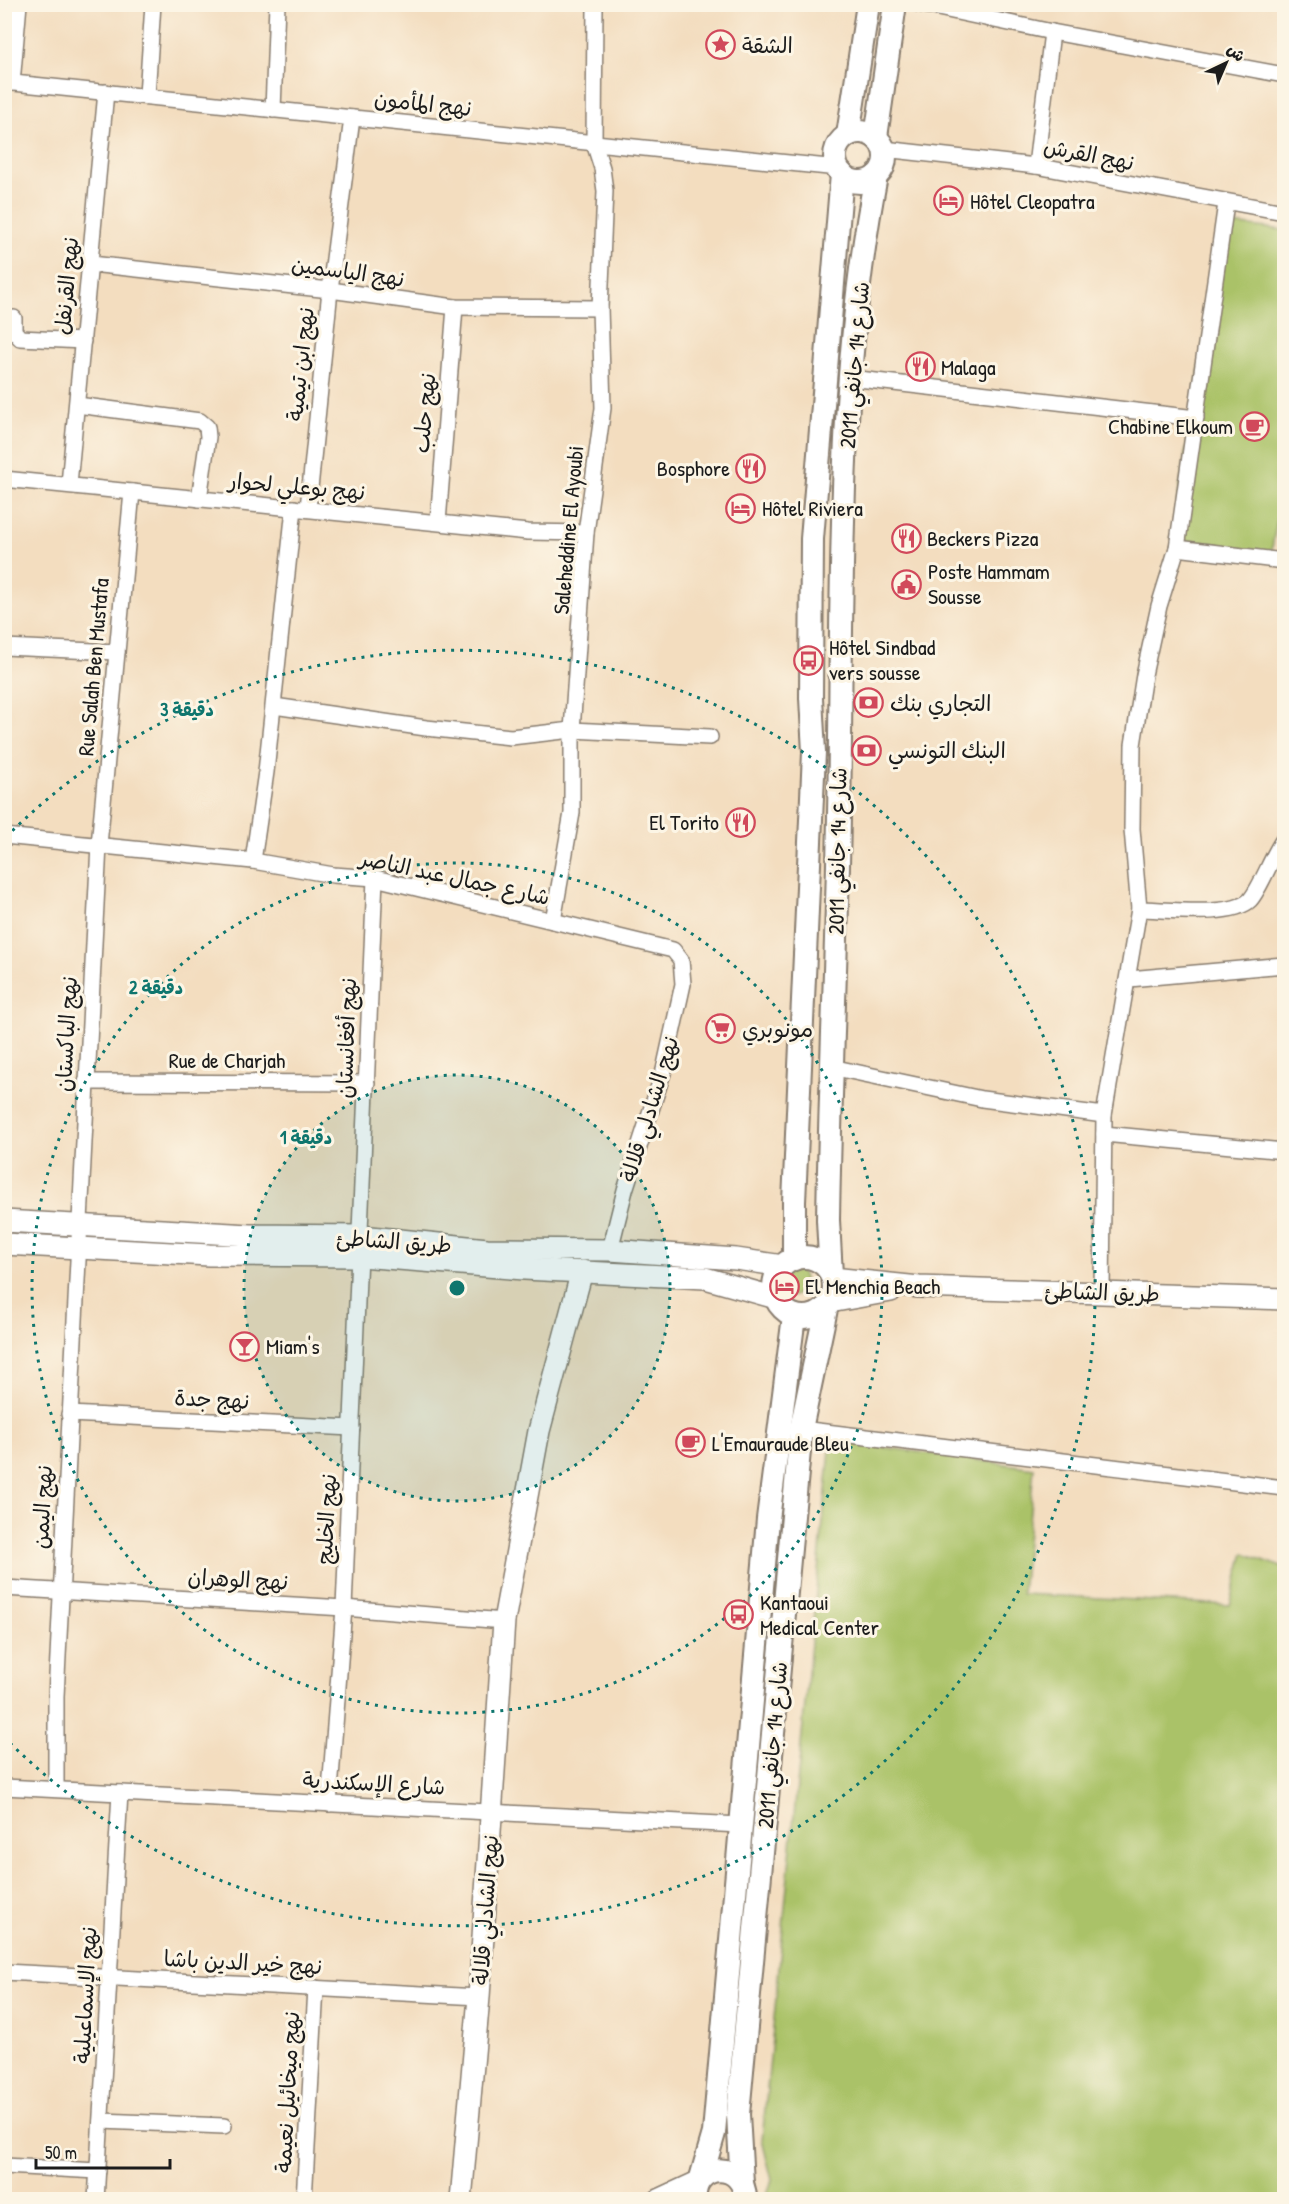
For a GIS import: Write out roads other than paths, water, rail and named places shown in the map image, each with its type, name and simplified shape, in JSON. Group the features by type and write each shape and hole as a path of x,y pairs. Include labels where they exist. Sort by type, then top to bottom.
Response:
{"main road":[{"path":"868,4 848,135 836,149 840,171 855,181 870,180 876,176 884,164 880,143 895,4"},
{"path":"848,135 862,132 880,143"},
{"name":"شارع 14 جانفي 2011","path":"789,1263 794,1203 814,752 811,698 812,539 840,171"},
{"name":"شارع 14 جانفي 2011","path":"832,1276 828,1220 839,817 840,607 850,378 866,226 876,176"},
{"path":"812,1259 826,1268 832,1276 834,1286 828,1305 805,1317 794,1316 783,1308 776,1298 774,1287 777,1275 789,1263 812,1259"},
{"name":"شارع 14 جانفي 2011","path":"744,2191 738,2114 801,1429 828,1305"},
{"name":"شارع 14 جانفي 2011","path":"698,2186 714,2133 768,1519 794,1316"},
{"path":"698,2186 715,2170 723,2170 738,2177 744,2191"}],"street":[{"path":"8,83 19,4"},
{"path":"147,95 153,4"},
{"path":"273,110 277,4"},
{"name":"Saleheddine El Ayoubi","path":"553,921 572,813 573,730 586,533 603,408 600,308 605,191 602,168 594,143 595,4"},
{"path":"920,4 1052,32 1284,75"},
{"path":"1036,166 1052,32"},
{"name":"نهج المأمون","path":"8,83 147,95 840,171"},
{"name":"نهج القرنفل","path":"69,484 106,92"},
{"name":"نهج ابن تيمية","path":"253,861 352,118"},
{"name":"نهج القرش","path":"880,143 1036,166 1284,212"},
{"path":"1102,1292 1104,1115 1129,979 1139,909 1132,829 1133,745 1144,675 1159,606 1177,548 1226,203"},
{"name":"نهج الياسمين","path":"91,264 330,290 455,307 600,308"},
{"name":"نهج حلب","path":"438,522 455,307"},
{"path":"14,318 14,331 20,338 83,341"},
{"path":"850,378 1196,418"},
{"path":"77,405 200,421 207,427 208,437 199,500"},
{"name":"نهج بوعلي لحوار","path":"4,479 528,532 586,533"},
{"name":"Rue Salah Ben Mustafa","path":"99,845 132,492"},
{"path":"1177,548 1284,561"},
{"path":"4,647 117,652"},
{"path":"274,706 426,728 511,737 573,730 710,737"},
{"name":"شارع جمال عبد الناصر","path":"4,836 253,861 333,875 375,878 666,947 676,954 682,966"},
{"path":"1139,909 1232,910 1250,900 1272,855 1284,839"},
{"name":"نهج الباكستان","path":"78,1226 99,845"},
{"name":"نهج أفغانستان","path":"361,1246 375,878"},
{"path":"1129,979 1284,964"},
{"name":"نهج الشادلي قلالة","path":"610,1251 625,1190 664,1070 683,984 682,966"},
{"path":"831,1067 982,1098 1104,1115"},
{"name":"Rue de Charjah","path":"86,1082 367,1083"},
{"path":"1104,1134 1284,1151"},
{"name":"طريق الشاطئ","path":"4,1221 250,1235 582,1271 705,1278 776,1298"},
{"name":"نهج اليمن","path":"56,1789 56,1696 78,1226"},
{"name":"طريق الشاطئ","path":"4,1244 209,1255 361,1246 610,1251 789,1263"},
{"name":"نهج الخليج","path":"329,1804 344,1608 361,1246"},
{"name":"نهج الشادلي قلالة","path":"461,2199 479,1997 504,1621 539,1431 582,1271"},
{"name":"طريق الشاطئ","path":"832,1276 919,1287 1284,1299"},
{"name":"طريق الشاطئ","path":"828,1305 919,1287"},
{"name":"نهج جدة","path":"69,1414 352,1428"},
{"path":"801,1429 1284,1488"},
{"name":"نهج الوهران","path":"4,1588 344,1608 504,1621"},
{"name":"شارع الإسكندرية","path":"4,1787 740,1826"},
{"name":"نهج الإسماعيلية","path":"96,2199 120,1793"},
{"name":"نهج خير الدين باشا","path":"4,1972 479,1997"},
{"name":"نهج ميخائيل نعيمة","path":"304,2199 316,1988"},
{"path":"101,2121 224,2126"},
{"path":"4,2166 98,2171"},
{"path":"659,2199 698,2186"}],"place":[{"name":"الشقة","path":"721,45"},
{"name":"Hôtel Cleopatra","path":"949,201"},
{"name":"Malaga","path":"920,367"},
{"name":"Chabine Elkoum","path":"1254,426"},
{"name":"Bosphore","path":"751,468"},
{"name":"Hôtel Riviera","path":"741,508"},
{"name":"Beckers Pizza","path":"906,538"},
{"name":"Poste Hammam Sousse","path":"907,584"},
{"name":"Hôtel Sindbad vers sousse","path":"808,660"},
{"name":"التجاري بنك","path":"869,703"},
{"name":"البنك التونسي","path":"867,750"},
{"name":"El Torito","path":"740,822"},
{"name":"مونوبري","path":"721,1029"},
{"name":"El Menchia Beach","path":"784,1286"},
{"name":"Miam's","path":"245,1346"},
{"name":"L'Emauraude Bleu","path":"691,1443"},
{"name":"Kantaoui Medical Center","path":"739,1615"}]}
